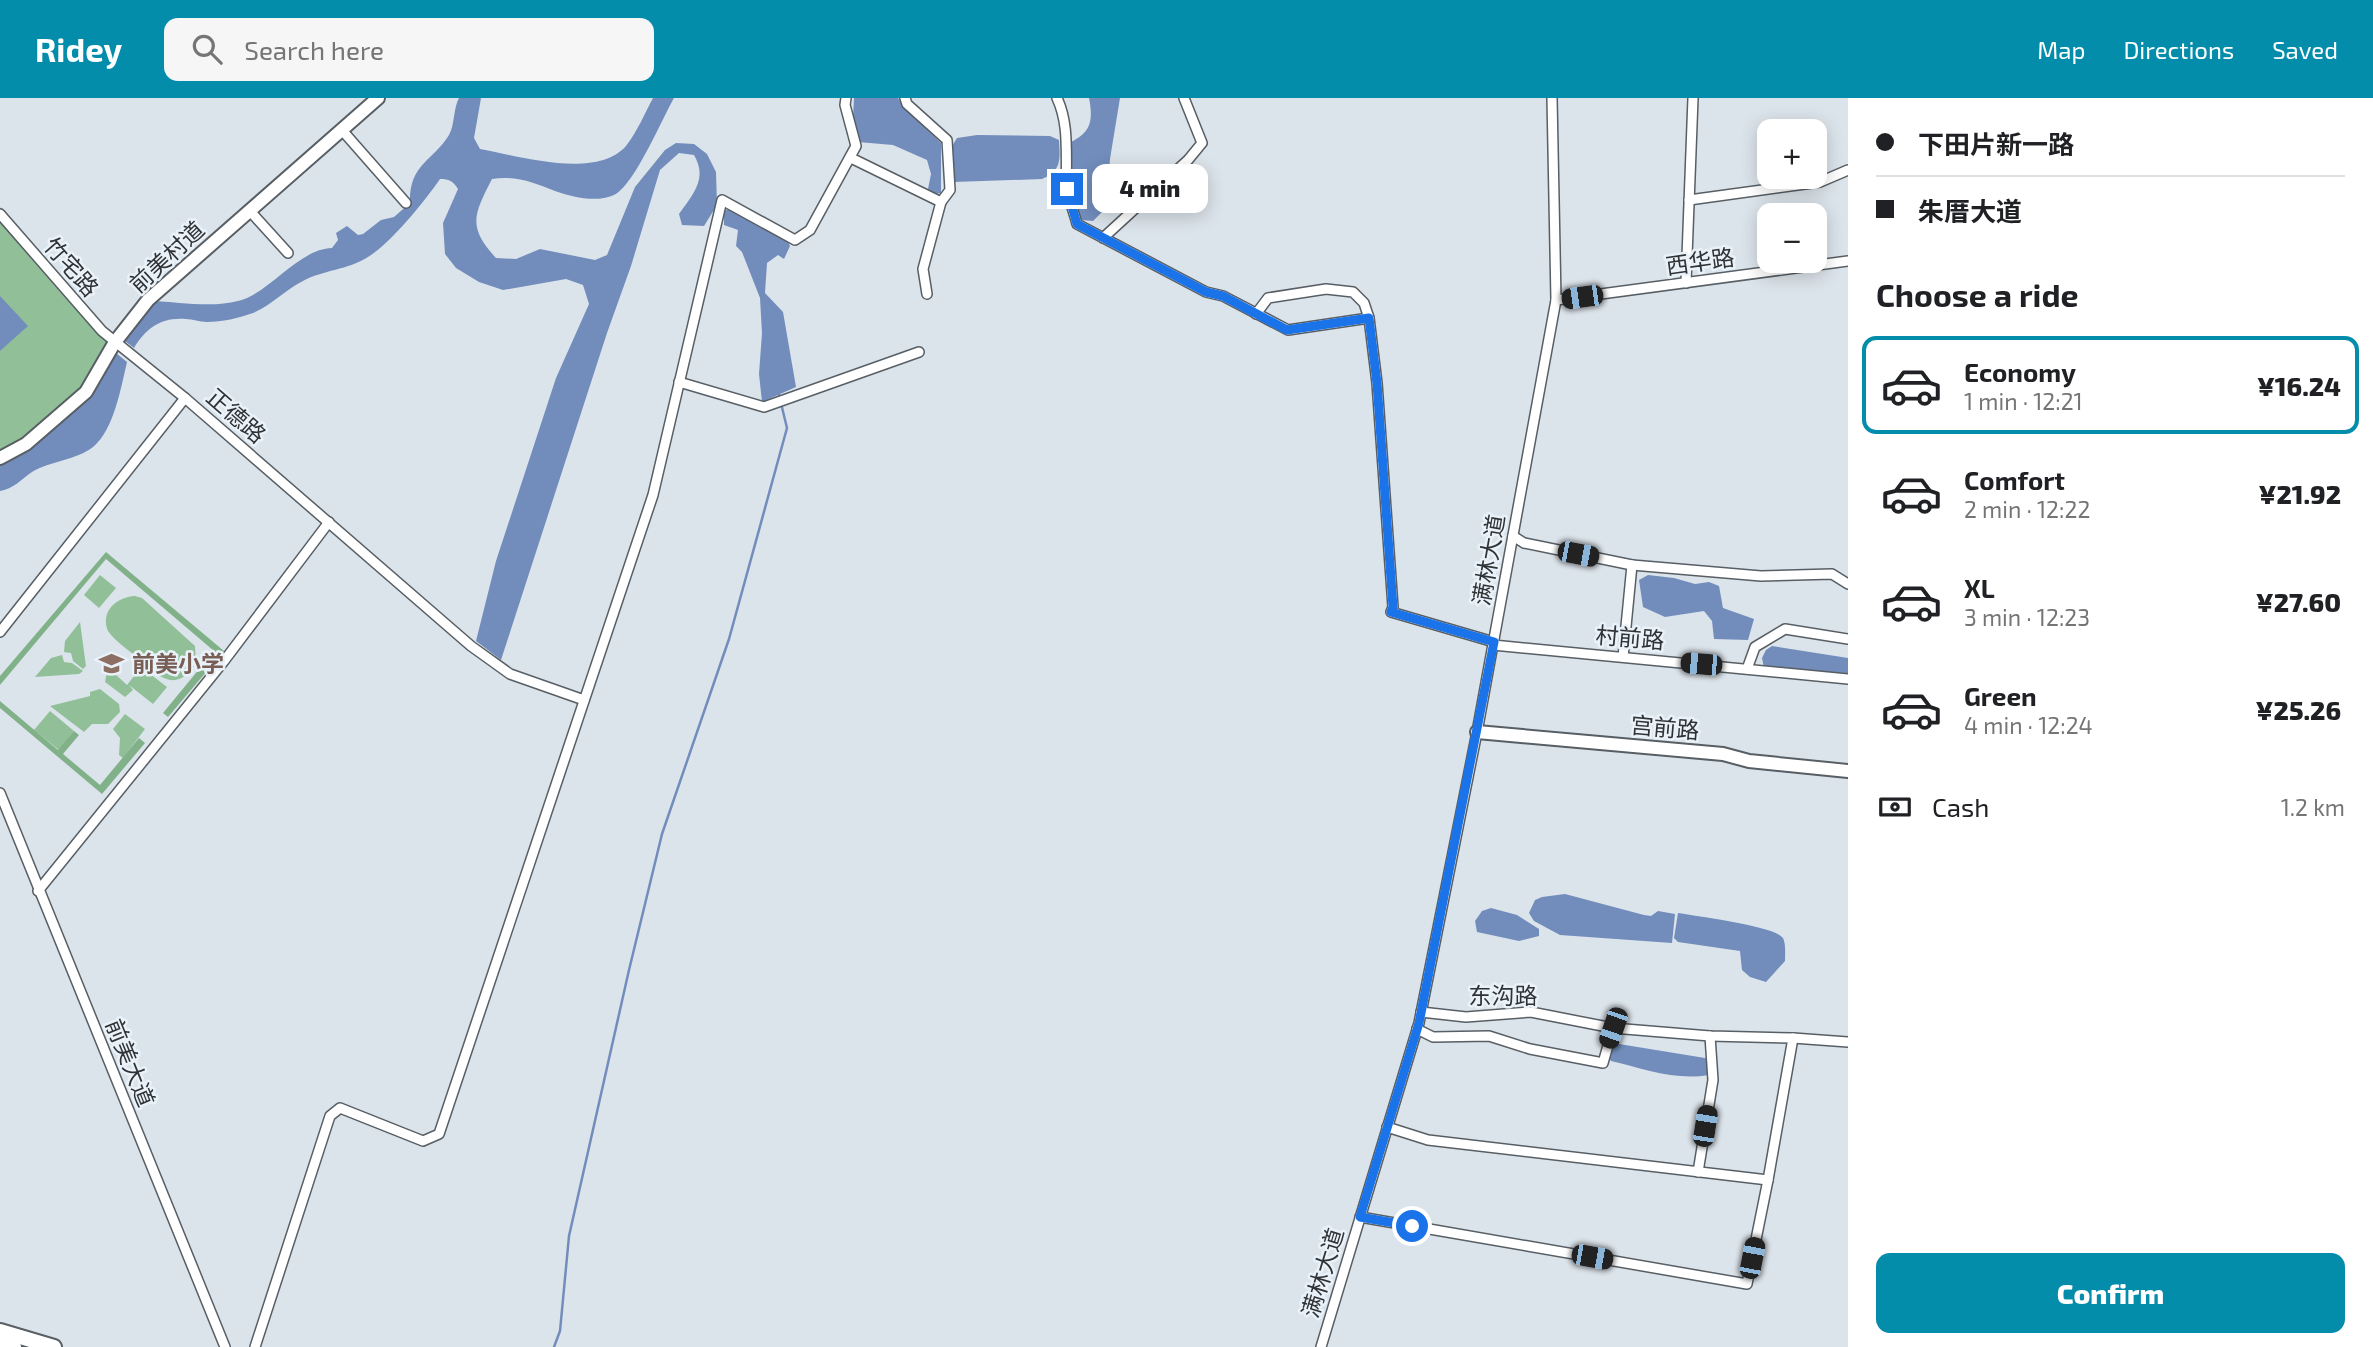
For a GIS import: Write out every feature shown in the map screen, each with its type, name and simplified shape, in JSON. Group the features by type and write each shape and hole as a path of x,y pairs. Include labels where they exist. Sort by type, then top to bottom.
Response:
{"main road":[{"path":"0,1331 54,1347"},
{"path":"0,1343 14,1347"}],"street":[{"name":"前美村道","path":"0,458 26,444 86,392 116,342 148,300 377,98"},
{"path":"255,1347 330,1116 340,1108 423,1141 439,1134 653,495 722,200 795,240 810,230 856,146 845,105 846,98"},
{"path":"905,98 907,104 947,141 950,190 941,202 923,270 927,294"},
{"path":"1057,98 1062,108 1068,148 1067,189 1077,224 1206,292 1223,296 1287,330 1369,318 1364,303 1353,292 1326,289 1268,298 1259,315"},
{"path":"1103,238 1188,160 1202,143 1184,98"},
{"name":"满林大道","path":"1321,1347 1417,1029 1477,732 1556,300 1552,98"},
{"path":"1686,283 1693,98"},
{"path":"341,129 406,204"},
{"path":"851,158 941,202"},
{"path":"1689,200 1820,182 1848,170"},
{"path":"249,210 288,253"},
{"name":"竹宅路","path":"0,214 102,331 116,342"},
{"name":"西华路","path":"1556,300 1848,261"},
{"name":"村前路","path":"1369,318 1377,392 1393,607 1391,612 1493,643 1848,679"},
{"name":"正德路","path":"116,342 185,398 471,646 510,674 584,700"},
{"path":"680,382 764,407 919,352"},
{"path":"0,632 185,398"},
{"path":"38,891 224,661 329,522"},
{"path":"1513,536 1524,543 1632,565 1761,576 1832,574 1848,584"},
{"path":"1623,657 1632,565"},
{"path":"1747,669 1755,647 1785,629 1848,639"},
{"name":"宫前路","path":"1477,732 1723,754 1749,761 1848,771"},
{"name":"前美大道","path":"0,793 225,1347"},
{"name":"东沟路","path":"1421,1012 1466,1017 1531,1012 1613,1028 1710,1036 1848,1042"},
{"path":"1417,1029 1433,1037 1489,1036 1530,1049 1603,1063 1613,1028"},
{"path":"1698,1172 1713,1080 1710,1036"},
{"path":"1360,1217 1747,1284 1793,1038"},
{"path":"1387,1127 1428,1140 1768,1180"}],"green space":[{"path":"0,207 113,335 81,392 24,440 0,455"},
{"path":"106,552 224,651 168,717 163,713 214,651 106,559 0,685 0,676"},
{"path":"100,575 116,588 99,608 84,595"},
{"path":"135,596 142,598 195,646 196,664 180,679 166,679 159,675 108,631 106,618 111,607 122,599"},
{"path":"80,622 86,666 83,669 73,661 71,653 64,652 65,641"},
{"path":"62,655 64,662 72,663 83,671 79,674 35,677 51,658"},
{"path":"141,667 167,687 153,704 129,685 133,690 125,697 105,682 107,671 114,673 127,685"},
{"path":"100,689 119,704 120,712 108,724 92,724 84,732 50,706 90,696 90,692"},
{"path":"0,701 58,750 74,731 79,735 63,754 100,785 139,738 145,743 102,794 0,708"},
{"path":"50,711 74,731 59,750 34,730"},
{"path":"125,714 145,729 123,758 119,755 120,738 113,729"}],"water":[{"path":"459,98 481,98 474,138 480,149 535,160 577,164 596,162 613,156 630,141 653,98 674,98 639,166 622,189 614,195 600,199 584,198 525,180 492,179 476,220 481,238 496,258 516,259 540,249 595,260 607,255 635,187 665,150 676,143 694,144 707,154 716,172 717,205 704,226 682,225 679,214 694,193 699,179 700,172 694,155 679,153 660,170 501,660 476,641 496,561 556,378 589,304 583,285 566,279 503,290 479,282 456,268 445,254 443,223 458,189 450,181 440,179 396,232 377,251 360,261 303,281 253,313 213,322 169,320 155,325 134,348 125,341 151,301 206,304 228,303 250,297 295,263 319,250 332,248 338,240 336,233 347,226 358,235 381,220 394,217 410,203 417,171 449,135"},
{"path":"854,98 898,98 905,109 941,143 941,193 936,194 928,189 931,174 927,160 893,145 858,142 853,117"},
{"path":"1089,98 1120,98 1110,159 1106,208 1093,221 1081,220 1070,189 1071,142 1087,129 1091,119"},
{"path":"977,135 1050,136 1059,140 1058,164 1049,176 1042,179 954,182 952,146 957,138"},
{"path":"724,210 729,210 788,242 790,246 784,259 778,255 767,263 765,293 783,312 796,387 762,402 759,374 762,333 760,298 742,252 736,246 738,230 724,225"},
{"path":"0,296 28,326 0,351"},
{"path":"116,353 127,362 116,408 100,439 87,451 39,468 14,486 0,491 0,461 89,394"},
{"path":"1648,575 1695,584 1709,582 1719,586 1723,608 1754,619 1748,640 1714,639 1712,621 1704,611 1665,617 1643,607 1639,580"},
{"path":"1772,646 1848,658 1848,675 1764,668 1762,658"},
{"path":"1565,894 1644,915 1651,916 1658,911 1675,914 1672,943 1560,935 1534,921 1529,913 1535,900"},
{"path":"1491,908 1517,915 1539,929 1539,936 1519,941 1477,932 1475,921 1482,911"},
{"path":"1678,913 1766,929 1783,938 1785,961 1766,982 1750,977 1742,970 1740,951 1678,942 1674,938"},
{"path":"1613,1043 1705,1058 1708,1060 1708,1075 1671,1075 1611,1061 1608,1056"}],"waterway":[{"path":"554,1347 560,1331 569,1236 662,834 729,639 787,428 779,395"}],"place":[{"name":"前美小学","path":"112,664"}],"route":[{"path":"1067,189 1077,224 1206,292 1223,296 1287,330 1369,318 1377,383 1393,607 1391,612 1494,642 1419,1023 1360,1217 1412,1226"}]}
